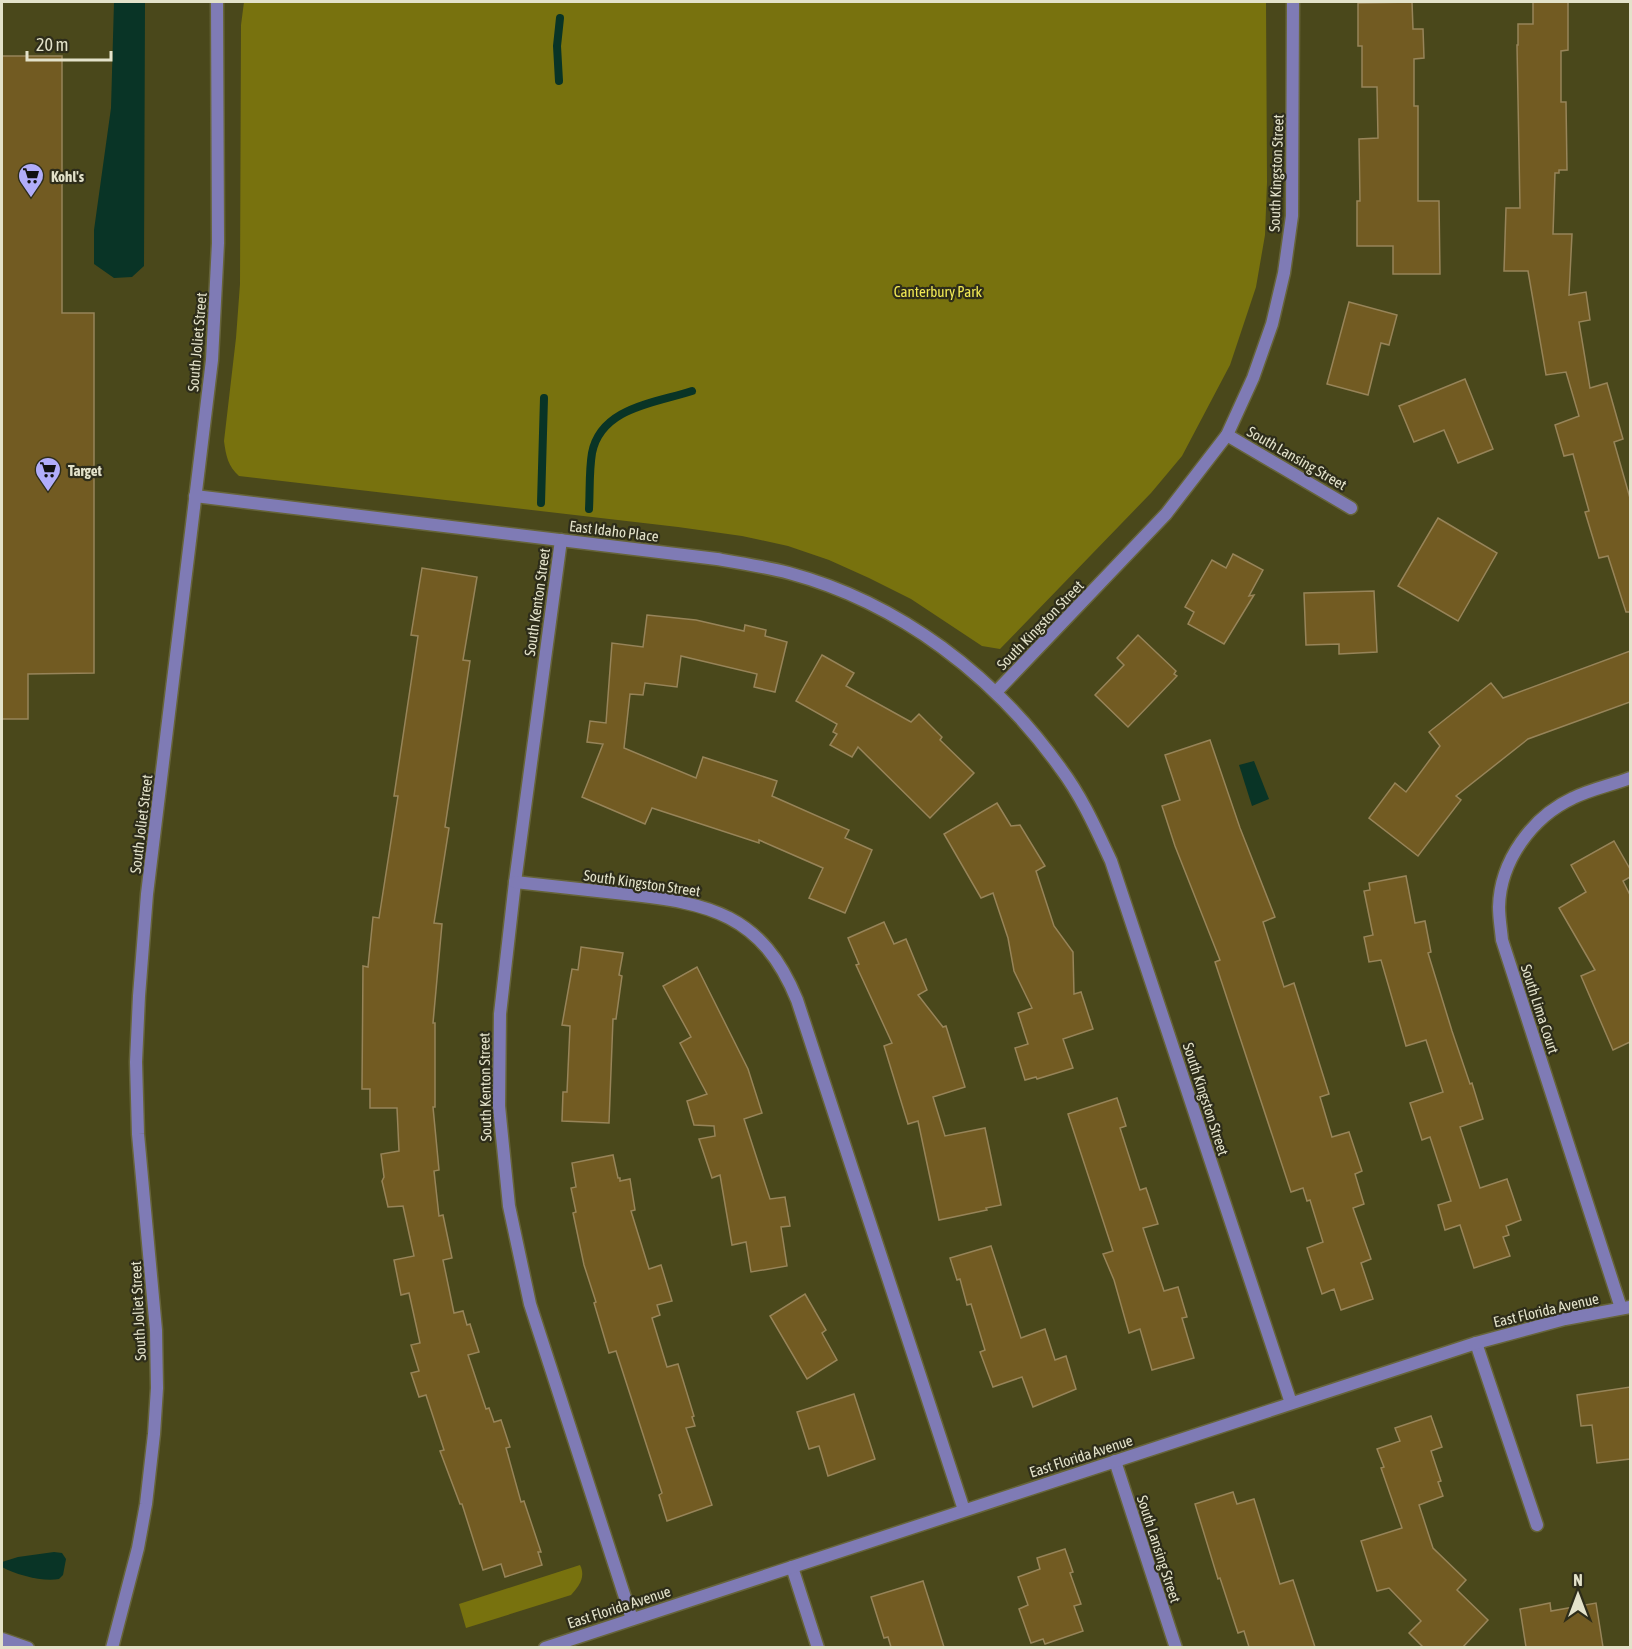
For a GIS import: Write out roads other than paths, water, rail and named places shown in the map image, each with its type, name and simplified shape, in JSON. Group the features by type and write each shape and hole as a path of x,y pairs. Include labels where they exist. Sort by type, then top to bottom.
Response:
{"street":[{"name":"South Joliet Street","path":"112,1647 138,1548 146,1504 157,1388 156,1330 138,1134 136,1062 138,996 144,926 212,360 218,243 217,2"},
{"name":"South Kingston Street","path":"1291,1403 1111,861 1089,814 1063,770 1032,729 996,692 1166,514 1227,435 1253,378 1272,324 1284,273 1292,216 1293,2"},
{"name":"South Lansing Street","path":"1227,435 1351,508"},
{"name":"East Idaho Place","path":"195,496 717,559 790,573 838,590 886,611 971,668 996,692"},
{"name":"South Kenton Street","path":"561,540 515,882 500,1014 498,1056 502,1146 509,1206 530,1304 632,1619"},
{"name":"South Lima Court","path":"1626,1308 1502,940 1499,907 1503,880 1513,855 1530,830 1550,811 1574,797 1630,778"},
{"name":"South Kingston Street","path":"515,882 677,900 704,906 738,923 757,937 777,961 797,1000 964,1510"},
{"name":"East Florida Avenue","path":"545,1647 1476,1343 1565,1319 1626,1308"},
{"path":"1476,1343 1537,1525"},
{"name":"South Lansing Street","path":"1114,1461 1176,1647"},
{"path":"792,1567 818,1647"},
{"path":"2,1639 28,1647"}],"waterway":[{"path":"559,81 557,46 560,18"},
{"path":"589,509 592,453 597,438 606,426 618,416 632,409 692,391"},
{"path":"541,503 544,398"}],"place":[{"name":"Kohl's","path":"31,199"},
{"name":"Target","path":"48,493"}],"park label":[{"name":"Canterbury Park","path":"938,291"}]}
